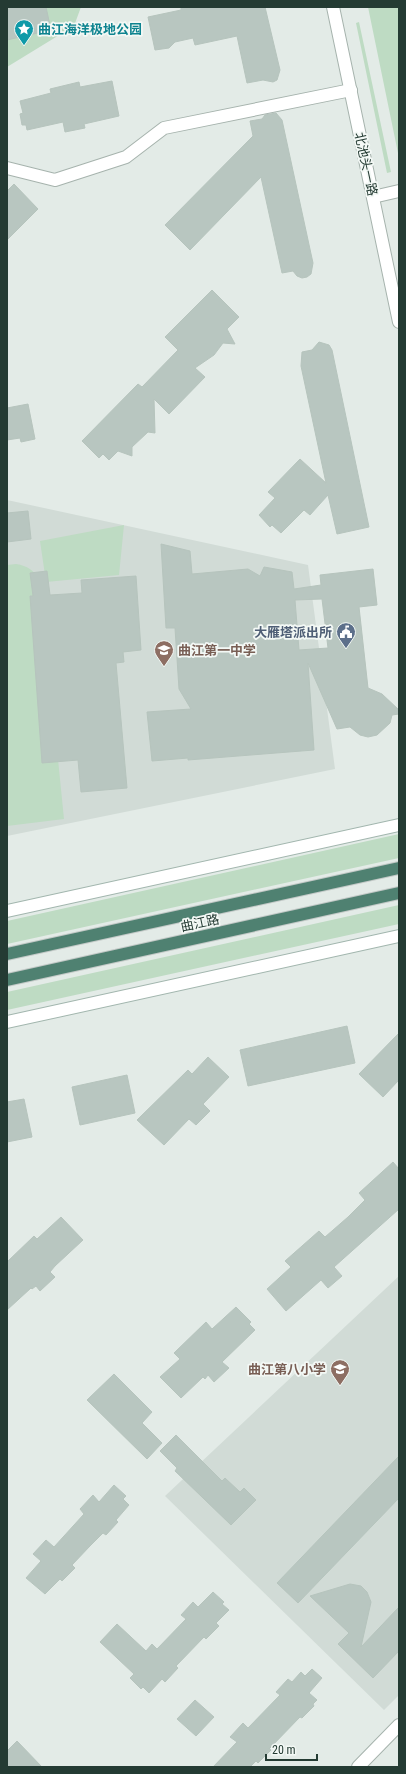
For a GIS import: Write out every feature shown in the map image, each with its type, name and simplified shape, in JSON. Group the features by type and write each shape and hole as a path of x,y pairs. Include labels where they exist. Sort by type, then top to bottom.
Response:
{"highway":[{"name":"曲江路","path":"7,954 399,868"},
{"name":"曲江路","path":"7,980 399,893"}],"main road":[{"name":"北池头一路","path":"333,7 399,322"},
{"path":"7,168 55,180 126,157 164,128 351,90"},
{"path":"373,197 399,191"},
{"path":"7,911 399,825"},
{"path":"7,1022 399,936"},
{"path":"358,1767 399,1725"}],"shaded area":[{"name":"曲江第一中学","path":"7,500 308,565 335,769 7,836"},
{"name":"曲江第八小学","path":"399,1276 399,1695 384,1710 165,1496"}],"green space":[{"name":"曲江海洋极地公园","path":"7,7 81,7 74,26 7,67"},
{"path":"368,7 398,7 399,10 399,158"},
{"path":"359,22 391,172 387,173 356,23"},
{"path":"124,525 119,575 46,582 40,541"},
{"path":"16,564 30,569 40,580 64,819 7,826 7,565"},
{"path":"399,834 399,858 7,944 7,921"},
{"path":"399,905 399,924 7,1010 7,992"}],"building":[{"path":"7,7 46,7 51,30 7,40"},
{"path":"181,7 265,7 280,70 277,80 273,82 263,80 247,83 237,36 195,45 193,38 175,42 169,48 155,50 148,17 181,10"},
{"path":"112,81 119,116 84,124 85,128 65,132 63,122 27,130 26,125 22,125 20,114 23,113 20,101 51,93 50,89 79,82 80,87"},
{"path":"276,113 282,120 313,263 311,274 302,278 297,276 293,271 282,273 261,177 190,250 165,225 253,136 250,121 262,119 265,115"},
{"path":"14,184 38,209 7,240 7,191"},
{"path":"212,290 239,317 227,329 235,344 223,343 214,355 195,368 205,377 169,414 154,399 155,433 148,432 132,447 132,456 118,451 109,460 103,454 99,458 82,441 138,384 142,387 178,350 165,337"},
{"path":"319,342 329,345 332,350 369,527 337,534 328,495 310,515 304,510 281,533 272,525 270,527 259,515 275,498 268,492 300,459 326,483 301,366 302,352 312,350"},
{"path":"28,404 35,439 21,442 20,438 7,440 7,408"},
{"path":"28,511 31,539 7,542 7,513"},
{"path":"161,544 190,551 192,574 248,569 260,576 264,567 292,572 294,589 321,585 320,575 373,569 377,605 359,607 368,688 382,694 399,710 399,714 392,715 390,723 377,735 368,737 360,735 350,727 337,729 308,663 314,750 188,760 188,758 152,761 147,712 191,709 179,689 175,628 166,628","holes":["322,599 328,648 299,650 295,600"]},
{"path":"47,571 50,595 82,593 81,580 136,576 141,650 123,652 124,662 116,663 127,788 81,792 78,760 42,763 30,596 33,596 30,573"},
{"path":"347,1026 355,1063 248,1086 240,1050"},
{"path":"399,1033 399,1080 383,1097 359,1074"},
{"path":"208,1057 229,1077 203,1104 210,1111 196,1125 189,1119 164,1145 137,1120 188,1070 192,1074"},
{"path":"127,1075 135,1113 80,1125 72,1087"},
{"path":"24,1099 32,1137 7,1142 7,1102"},
{"path":"393,1162 399,1169 399,1209 334,1267 342,1276 328,1288 321,1280 286,1311 267,1289 291,1267 285,1261 319,1231 325,1237 348,1217 365,1200 359,1193"},
{"path":"61,1217 83,1240 55,1266 50,1272 55,1277 40,1291 36,1286 32,1289 31,1288 7,1310 7,1262 34,1236 37,1239"},
{"path":"236,1307 251,1322 249,1324 255,1330 222,1362 229,1368 214,1382 208,1375 205,1379 203,1377 181,1398 160,1377 180,1359 174,1353 206,1322 212,1329"},
{"path":"114,1374 152,1412 142,1423 162,1443 147,1459 87,1400"},
{"path":"176,1435 222,1481 225,1478 240,1492 244,1488 256,1500 231,1525 175,1471 177,1468 160,1451"},
{"path":"399,1456 399,1498 298,1603 277,1583"},
{"path":"114,1485 126,1496 123,1499 129,1505 116,1520 118,1522 106,1535 103,1533 72,1565 75,1568 62,1581 60,1579 45,1594 26,1578 41,1561 33,1554 46,1540 54,1547 84,1514 80,1509 93,1495 99,1502"},
{"path":"350,1584 361,1586 367,1592 371,1602 361,1647 399,1607 399,1651 373,1678 338,1644 349,1633 310,1596"},
{"path":"213,1592 224,1602 222,1604 229,1610 216,1623 219,1626 206,1639 204,1637 176,1666 178,1668 165,1682 162,1679 149,1693 143,1687 141,1689 130,1678 134,1674 100,1642 117,1624 146,1651 152,1644 157,1649 186,1619 181,1615 193,1602 198,1607"},
{"path":"312,1669 322,1678 309,1693 317,1700 313,1704 314,1706 302,1718 300,1717 269,1749 271,1750 258,1763 256,1761 250,1767 213,1767 237,1742 230,1737 243,1723 248,1728 280,1695 276,1692 288,1679 292,1682 301,1672 305,1676"},
{"path":"195,1700 214,1717 196,1736 177,1719"},
{"path":"17,1741 42,1767 7,1767 7,1751"}],"place":[{"name":"曲江海洋极地公园","path":"24,46"},
{"name":"大雁塔派出所","path":"346,649"},
{"name":"曲江第一中学","path":"164,667"},
{"name":"曲江第八小学","path":"340,1386"}]}
